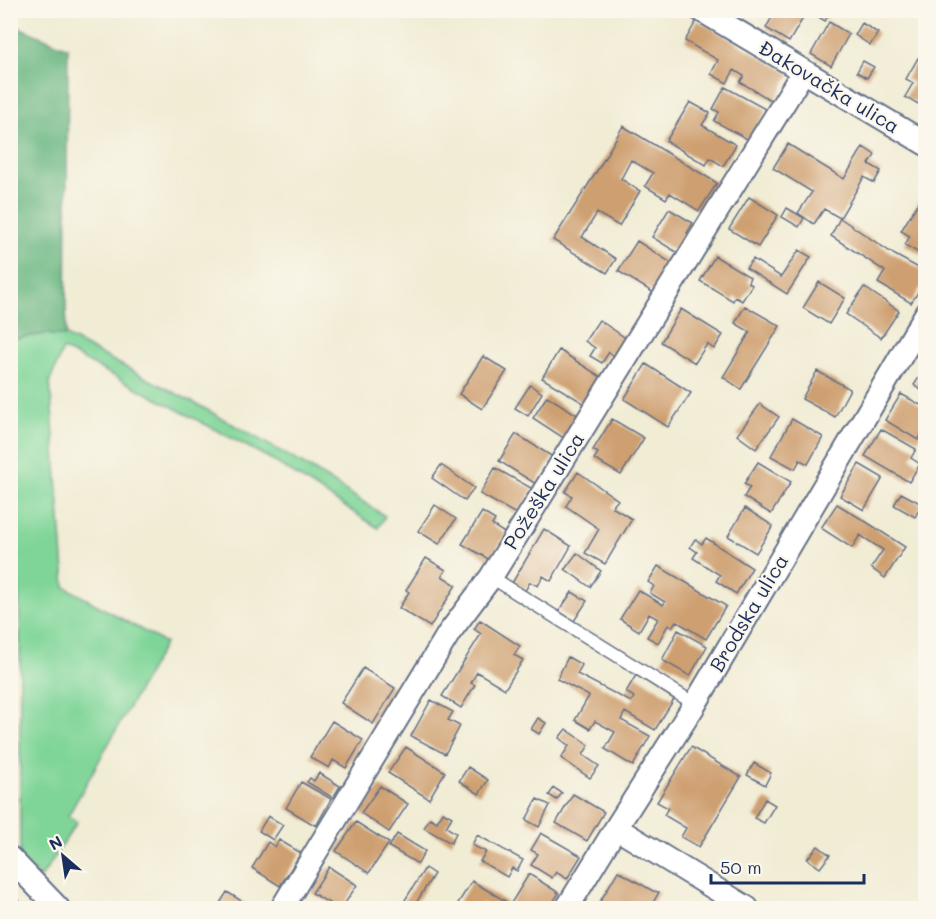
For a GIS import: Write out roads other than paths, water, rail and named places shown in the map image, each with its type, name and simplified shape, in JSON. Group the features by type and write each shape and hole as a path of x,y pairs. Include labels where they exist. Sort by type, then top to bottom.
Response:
{"street":[{"name":"Đakovačka ulica","path":"702,10 926,144"},
{"name":"Požeška ulica","path":"282,909 449,633 491,576 803,72"},
{"name":"Brodska ulica","path":"567,909 695,704 926,314"},
{"path":"616,828 747,909"},
{"path":"10,858 58,909"}],"lane":[{"path":"491,576 695,704"}],"railway":[{"path":"10,894 24,908"}]}
